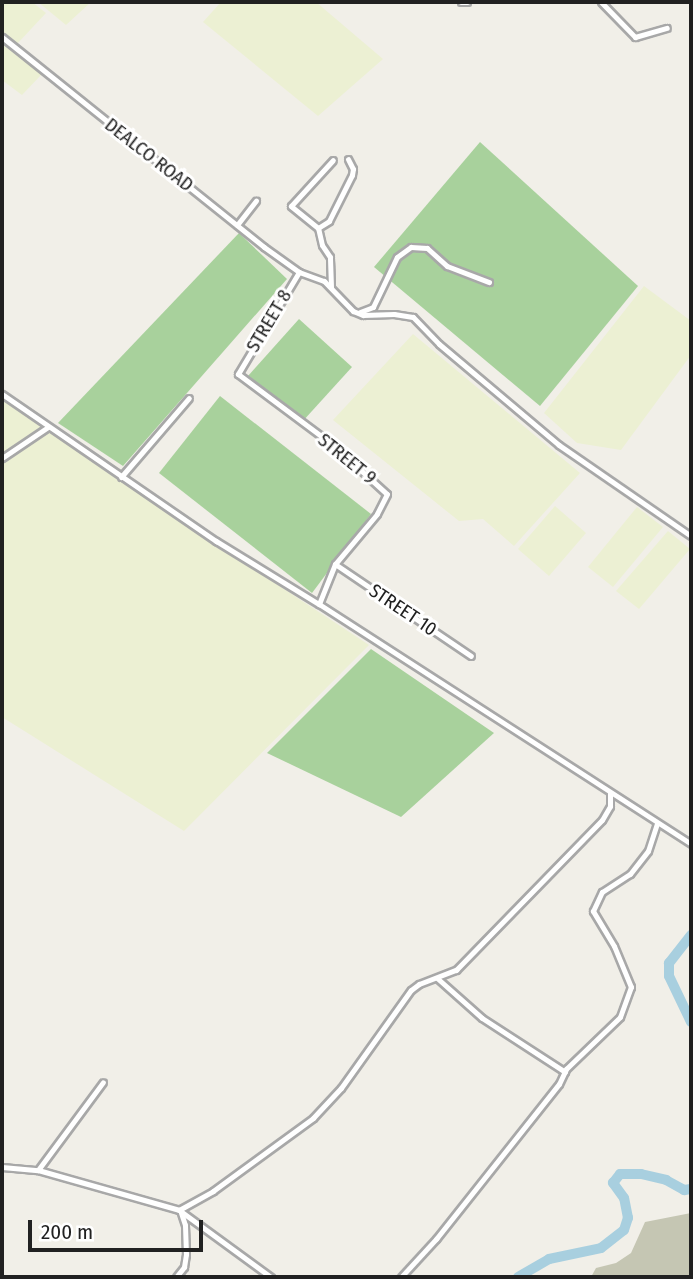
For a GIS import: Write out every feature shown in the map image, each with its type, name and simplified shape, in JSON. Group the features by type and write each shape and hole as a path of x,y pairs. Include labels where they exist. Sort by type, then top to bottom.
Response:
{"street":[{"path":"461,2 467,2"},
{"path":"601,2 635,37 667,28"},
{"name":"DEALCO ROAD","path":"2,37 299,272"},
{"path":"318,228 329,222 352,175 353,169 348,159"},
{"path":"332,288 330,257 323,246 318,228 291,206 333,160"},
{"path":"237,225 256,201"},
{"path":"353,311 365,312 373,307 397,257 411,247 430,249 447,265 489,282"},
{"path":"299,272 313,276 332,288 353,311 363,316 394,314 413,317 439,344 559,445 691,537"},
{"name":"STREET 8","path":"238,371 299,272"},
{"name":"STREET 9","path":"238,371 241,378 332,444 385,490 384,503 335,564"},
{"path":"2,394 216,541 319,604 691,844"},
{"path":"121,477 189,398"},
{"path":"2,458 48,427"},
{"path":"319,604 335,564"},
{"name":"STREET 10","path":"335,564 471,656"},
{"path":"179,1210 212,1191 281,1139 307,1124 345,1082 407,995 419,984 456,970 602,820 610,806 610,793"},
{"path":"401,1277 436,1239 559,1084 565,1072 618,1020 631,993 614,946 593,911 602,892 630,874 648,851 657,823"},
{"path":"437,978 481,1018 565,1072"},
{"path":"38,1170 103,1082"},
{"path":"2,1167 38,1170 179,1210 271,1277"},
{"path":"176,1277 184,1268 186,1250 184,1220 179,1210"}],"shaded area":[{"path":"2,2 32,2 46,13 17,44 2,31"},
{"path":"38,2 91,2 66,25"},
{"path":"221,2 316,2 383,59 318,116 203,22"},
{"path":"2,41 42,74 22,95 2,80"},
{"path":"644,286 691,321 691,355 621,450 577,443 544,413"},
{"path":"413,334 580,473 514,546 483,519 459,521 333,420"},
{"path":"2,398 105,471 369,645 184,831 2,717"},
{"path":"555,506 586,533 549,576 518,549"},
{"path":"637,507 663,527 613,587 588,567"},
{"path":"668,531 690,549 639,609 616,591"},
{"path":"691,1213 691,1277 591,1277 596,1268 616,1263 631,1253 645,1222"}],"green space":[{"path":"480,142 638,286 540,406 374,267"},
{"path":"239,233 287,279 123,466 58,423"},
{"path":"299,319 352,367 302,422 248,376"},
{"path":"220,396 371,514 312,593 159,473"},
{"path":"371,649 494,733 401,817 267,753"}],"waterway":[{"path":"691,935 669,963 669,976 691,1022"},
{"path":"518,1277 549,1259 601,1248 624,1230 628,1218 624,1198 613,1183 620,1174 641,1174 666,1180 684,1190 691,1189"}]}
